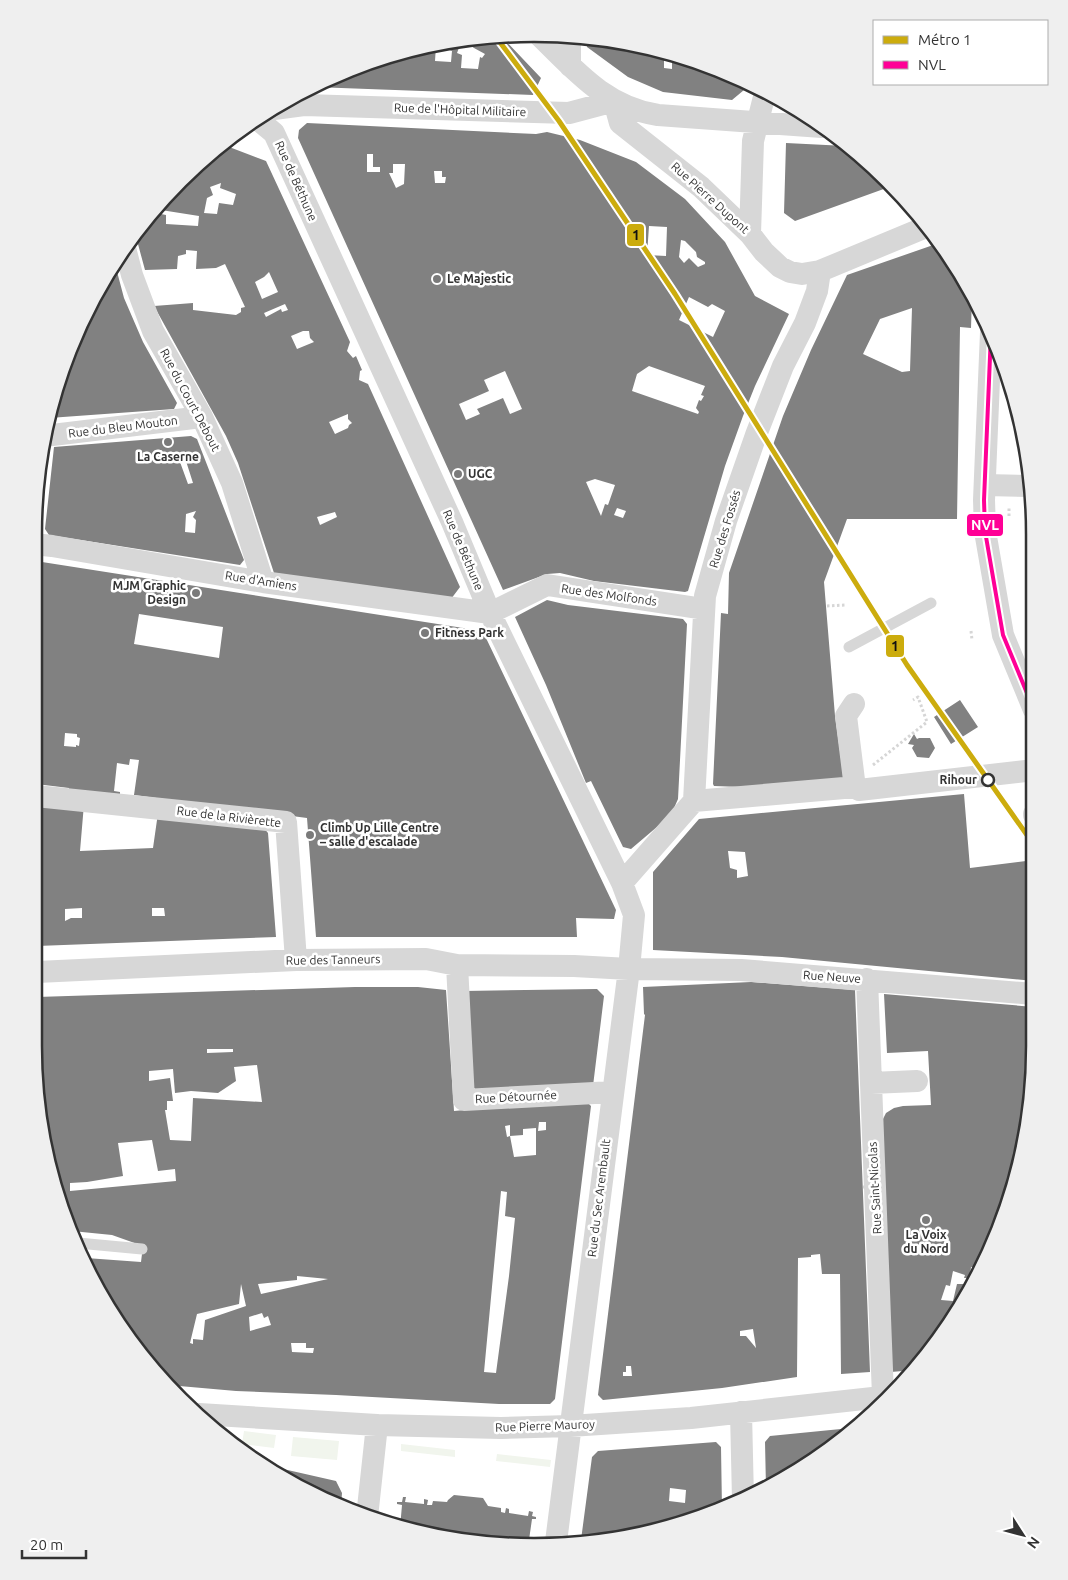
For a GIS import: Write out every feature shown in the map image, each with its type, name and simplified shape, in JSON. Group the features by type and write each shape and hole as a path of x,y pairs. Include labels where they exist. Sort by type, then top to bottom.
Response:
{"street":[{"path":"547,43 600,92 614,102 638,111 658,116 807,125"},
{"path":"570,44 570,66"},
{"path":"750,234 753,141 763,99"},
{"name":"Rue de l'Hôpital Militaire","path":"290,107 304,105 569,113 614,102"},
{"name":"Rue Pierre Dupont","path":"614,102 620,123 700,187 750,234 764,252 780,267 790,272 802,274 820,271 919,229"},
{"name":"Rue de Béthune","path":"263,124 274,134 452,522 490,613 622,883 634,915 629,969"},
{"name":"Rue du Court Debout","path":"127,258 152,331 202,417 232,483 263,582"},
{"name":"Rue des Fossés","path":"694,801 706,596 726,521 756,435 783,366 804,323 817,290 820,271"},
{"path":"989,350 985,531 1003,635 1026,691"},
{"name":"Rue du Bleu Mouton","path":"53,435 202,417"},
{"path":"985,485 1022,486"},
{"name":"Rue d'Amiens","path":"42,545 263,582 490,613"},
{"name":"Rue des Molfonds","path":"490,613 547,586 704,609"},
{"path":"852,789 846,716 854,704"},
{"path":"622,883 694,801 852,789 1026,771"},
{"name":"Rue de la Rivièrette","path":"42,797 286,818 296,960"},
{"name":"Rue des Tanneurs","path":"42,972 296,960 426,959 457,965 574,966 629,969"},
{"name":"Rue Détournée","path":"457,965 464,1100 613,1092"},
{"name":"Rue Neuve","path":"629,969 741,970 1026,993"},
{"name":"Rue du Sec Arembault","path":"557,1537 629,969"},
{"name":"Rue Saint-Nicolas","path":"867,980 872,1123 887,1389"},
{"path":"872,1082 917,1081"},
{"name":"Rue Pierre Mauroy","path":"208,1415 377,1425 501,1428 570,1426 691,1418 879,1397"},
{"path":"741,1412 743,1491"},
{"path":"368,1508 377,1425"}],"lane":[{"path":"848,648 931,603"},
{"path":"84,1244 142,1249"}],"path":[{"path":"827,606 845,605"},
{"path":"971,631 972,640"},
{"path":"852,789 857,778 927,722 918,697 913,700"},
{"path":"863,1187 884,1187"}],"shaded area":[{"path":"244,1431 276,1435 274,1448 247,1445 242,1441"},
{"path":"293,1437 339,1441 337,1460 291,1456"},
{"path":"401,1444 455,1450 455,1457 401,1451"},
{"path":"497,1454 551,1460 550,1467 496,1461"}],"building":[{"path":"508,44 541,78 533,95 329,88 376,69 436,53 435,61 451,62 452,51 450,50 459,49 457,53 462,55 461,68 478,69 480,57 482,58 485,54 472,47"},
{"path":"587,47 630,52 661,59 664,60 664,68 672,69 672,63 722,80 744,90 732,100 663,92 628,77"},
{"path":"307,123 536,134 547,132 580,140 636,162 685,199 725,242 755,296 789,314 743,416 725,466 688,591 594,581 560,573 547,574 503,590 298,138 299,130","holes":["367,154 373,154 373,167 380,167 380,172 367,172","393,164 405,164 404,184 396,188 389,173 393,173","434,171 442,171 442,177 446,177 445,183 435,183","649,226 667,227 666,256 647,255","681,240 685,241 705,264 698,267 689,258 684,263 679,257","689,297 708,307 712,304 725,311 713,337 679,320","649,366 705,386 701,395 704,396 701,401 699,400 696,408 699,412 698,414 632,391 637,374","505,371 522,409 510,414 503,398 477,409 480,414 466,420 459,404 489,391 484,380","595,479 615,485 608,505 605,504 601,516 586,482","617,508 626,511 623,518 614,515"]},
{"path":"786,143 835,145 884,189 795,221 784,213"},
{"path":"231,148 266,161 350,342 347,351 353,358 356,356 362,370 360,371 359,380 368,384 460,587 451,599 274,573 238,463 226,436 154,306 193,303 193,310 236,315 241,312 241,308 245,307 225,264 216,268 196,269 197,251 186,250 186,254 178,256 177,269 145,270 138,243 161,214 166,215 166,224 198,226 199,216 164,210 210,164","holes":["221,183 220,188 236,194 233,205 219,203 217,214 204,213 207,198 213,195 210,187","269,272 278,292 262,299 255,282","285,304 288,310 282,312 281,309 266,317 264,313","303,331 309,331 310,338 314,342 297,349 291,336","348,414 348,419 352,423 348,428 335,434 329,422","335,512 337,517 320,525 317,517"]},
{"path":"932,246 960,288 972,310 971,328 960,327 957,519 847,519 824,582 835,716 844,780 742,787 714,786 721,613 728,614 729,573 783,416 811,350 847,275","holes":["912,308 910,371 902,372 863,354 880,319"]},
{"path":"117,273 124,298 143,342 177,403 174,409 57,417 80,346 93,317"},
{"path":"191,436 197,439 244,560 240,565 49,535 45,529 54,447","holes":["186,461 193,483 188,484 180,462","196,511 193,517 196,520 195,533 185,532 186,514"]},
{"path":"42,562 476,630 486,638 616,910 614,919 576,918 577,937 316,937 307,818 134,795 139,760 130,759 129,765 117,763 114,791 120,792 120,798 69,794 69,788 42,785","holes":["139,614 223,627 219,658 134,644","65,733 77,734 77,737 80,738 79,746 64,746"]},
{"path":"547,600 568,605 683,619 687,624 678,799 671,815 631,849 623,847 591,781 586,783 546,685 515,617"},
{"path":"960,700 978,727 951,744 934,717"},
{"path":"914,734 917,739 930,738 935,748 929,758 917,757 912,748 914,745 908,744"},
{"path":"964,794 970,868 1026,861 1026,980 782,957 653,950 653,872 699,819","holes":["728,851 745,852 748,876 737,878 737,870 730,868"]},
{"path":"42,802 84,804 80,851 153,848 158,813 263,827 268,833 276,937 42,946","holes":["82,908 82,918 71,918 65,921 65,909","152,908 164,908 165,916 152,916"]},
{"path":"751,982 855,990 870,1372 841,1374 840,1274 822,1274 820,1254 798,1258 797,1377 722,1388 603,1400 598,1395 645,1015 643,987","holes":["753,1329 756,1348 746,1336 740,1336 740,1331","626,1366 631,1366 632,1376 623,1376 623,1372 626,1372"]},
{"path":"355,987 418,987 446,990 454,1111 584,1099 591,1106 555,1399 550,1404 499,1404 236,1391 179,1386 125,1319 108,1292 91,1258 141,1262 143,1246 112,1235 79,1232 59,1173 47,1110 42,1046 42,997","holes":["207,1049 233,1049 233,1052 207,1053","257,1065 262,1102 193,1098 191,1141 170,1140 165,1110 167,1110 167,1101 173,1101 170,1078 149,1081 149,1071 173,1069 175,1093 191,1091 218,1093 236,1081 234,1067","539,1122 546,1122 546,1130 538,1131","510,1125 510,1136 507,1137 505,1126","536,1128 536,1155 514,1157 510,1136 523,1135 523,1129","152,1140 158,1171 175,1169 176,1181 70,1191 70,1183 123,1176 118,1143","501,1191 507,1192 505,1216 515,1218 496,1373 484,1372","297,1276 328,1279 261,1294 258,1284 297,1280","241,1284 246,1306 205,1320 203,1340 193,1339 193,1344 190,1343 197,1314 239,1304","262,1313 264,1318 268,1316 271,1325 250,1331 249,1317","291,1343 306,1343 306,1348 314,1348 313,1353 292,1352"]},
{"path":"597,989 604,996 593,1086 472,1092 464,991"},
{"path":"884,994 1026,1006 1024,1078 1016,1142 1009,1173 988,1234 967,1279 964,1278 965,1275 953,1271 950,1286 946,1285 941,1300 953,1301 957,1284 964,1284 943,1319 903,1371 891,1372 882,1121 886,1113 894,1108 931,1105 928,1051 887,1053"},
{"path":"842,1429 807,1455 766,1479 765,1442 770,1436"},
{"path":"716,1442 721,1447 722,1500 661,1521 630,1528 582,1535 592,1457 598,1451","holes":["670,1488 686,1490 685,1503 669,1501"]},
{"path":"283,1469 336,1481 342,1493 342,1498"},
{"path":"454,1495 483,1498 488,1506 501,1508 501,1512 505,1513 506,1508 509,1509 509,1513 528,1516 529,1511 533,1512 532,1516 536,1517 536,1519 532,1519 529,1538 470,1533 401,1519 402,1505 397,1504 397,1502 402,1502 403,1497 406,1497 405,1502 424,1504 424,1499 428,1500 427,1505 432,1505 433,1501 447,1502"}],"metro line":[{"name":"1","path":"501,44 559,121 675,294 907,665 1026,834"}],"transit line":[{"name":"NVL","path":"990,352 984,500 985,531 1003,635 1026,691"}],"place":[{"name":"Le Majestic","path":"437,279"},
{"name":"La Caserne","path":"168,442"},
{"name":"UGC","path":"458,474"},
{"name":"MJM Graphic Design","path":"196,593"},
{"name":"Fitness Park","path":"425,633"},
{"name":"Rihour","path":"988,780"},
{"name":"Climb Up Lille Centre – salle d'escalade","path":"310,835"},
{"name":"La Voix du Nord","path":"926,1220"}]}
